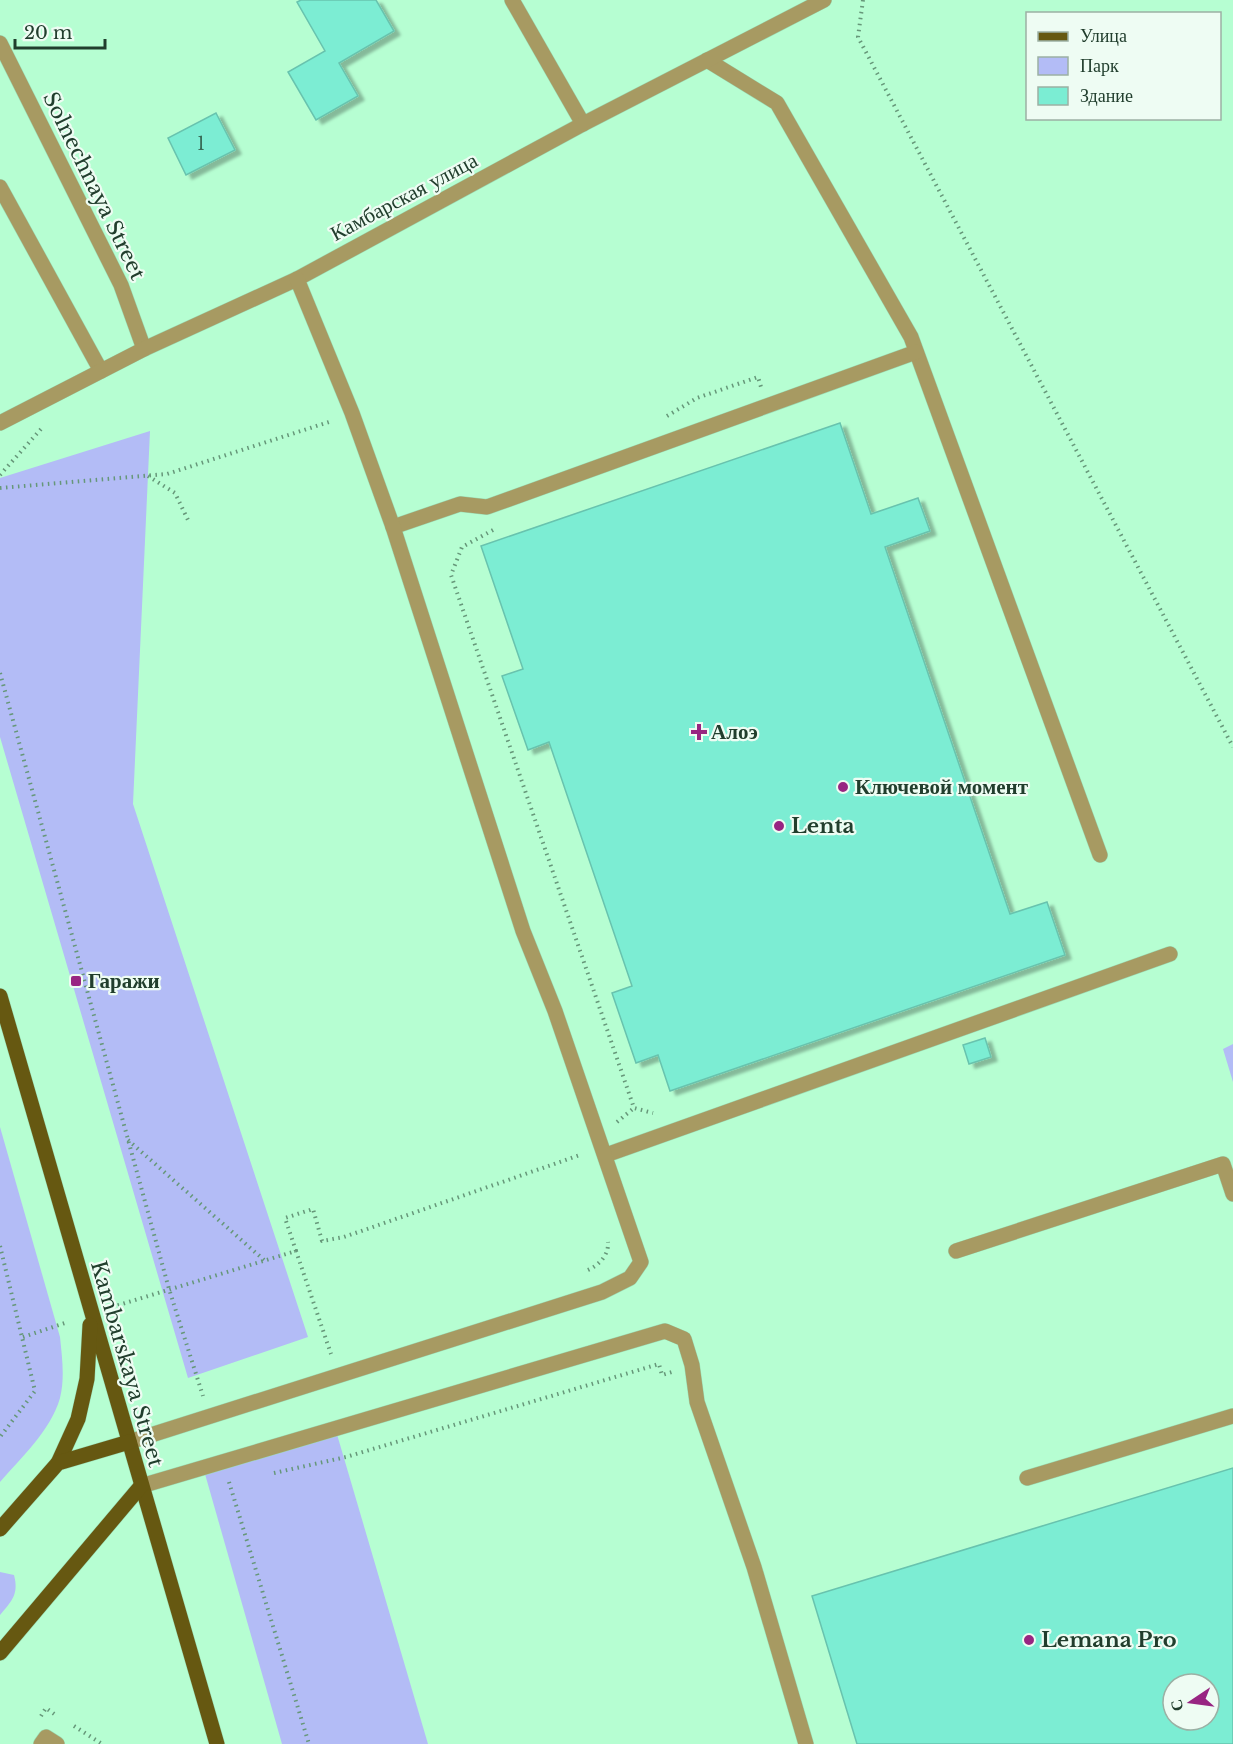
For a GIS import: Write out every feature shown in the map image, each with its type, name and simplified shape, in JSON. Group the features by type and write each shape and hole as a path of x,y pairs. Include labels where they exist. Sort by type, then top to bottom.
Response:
{"main road":[{"name":"Kambarskaya Street","path":"0,996 90,1314 217,1744"},
{"path":"0,1529 58,1463 78,1419 87,1379 90,1314"},
{"path":"58,1463 129,1442"},
{"path":"0,1653 141,1486"}],"street":[{"path":"512,0 584,124"},
{"name":"Камбарская улица","path":"0,423 144,349 297,279 584,124 824,0"},
{"name":"Solnechnaya Street","path":"0,43 121,285 144,349"},
{"path":"707,60 777,103 911,337 1100,855"},
{"path":"0,187 101,371"},
{"path":"129,1442 602,1292 630,1278 641,1262 606,1155 524,931 393,527 352,413 297,279"},
{"path":"393,527 460,504 488,507 916,352"},
{"path":"606,1155 1170,954"},
{"path":"956,1251 1223,1164 1233,1194"},
{"path":"141,1486 664,1331 684,1339 692,1365 697,1402 754,1567 806,1744"},
{"path":"1027,1478 1233,1416"},
{"path":"41,1744 46,1737 57,1744"}],"path":[{"path":"863,0 858,37 1233,747"},
{"path":"0,475 42,427 53,396"},
{"path":"0,488 167,474 331,422 352,413"},
{"path":"331,422 335,432"},
{"path":"147,475 175,493 188,520"},
{"path":"495,529 462,547 451,575 634,1108"},
{"path":"0,673 168,1289 210,1416"},
{"path":"343,1352 332,1356 285,1218 313,1209 322,1241 344,1236 579,1155 634,1108"},
{"path":"634,1108 657,1113"},
{"path":"128,1140 265,1260"},
{"path":"576,1145 583,1165"},
{"path":"580,1273 591,1269 609,1250 608,1234"},
{"path":"0,1246 35,1391 0,1437"},
{"path":"23,1337 168,1289 296,1251"},
{"path":"267,1474 346,1457 659,1364 662,1375 692,1365"},
{"path":"225,1461 233,1482"},
{"path":"228,1478 309,1744"}],"green space":[{"path":"150,431 133,804 308,1337 188,1378 0,737 0,478"},
{"path":"1233,1044 1233,1082 1223,1049"},
{"path":"0,1127 60,1337 63,1375 60,1398 50,1421 0,1482"},
{"path":"336,1431 428,1744 282,1744 205,1474"},
{"path":"0,1572 14,1575 16,1587 11,1601 0,1615"}],"building":[{"path":"301,0 376,0 394,31 339,63 358,96 316,120 288,72 325,51 297,2"},
{"path":"216,113 235,150 186,175 168,138"},
{"name":"Lenta","path":"840,423 871,514 918,498 930,531 885,547 1010,914 1047,902 1065,955 670,1091 658,1055 636,1063 612,993 632,986 549,742 528,750 502,676 523,669 481,546"},
{"path":"985,1038 991,1057 969,1064 963,1045"},
{"name":"Lemana Pro","path":"1233,1468 1233,1744 857,1744 812,1596"}],"place":[{"name":"Алоэ","path":"699,732"},
{"name":"Ключевой момент","path":"843,787"},
{"name":"Lenta","path":"779,826"},
{"name":"Гаражи","path":"76,981"},
{"name":"Lemana Pro","path":"1029,1640"}]}
